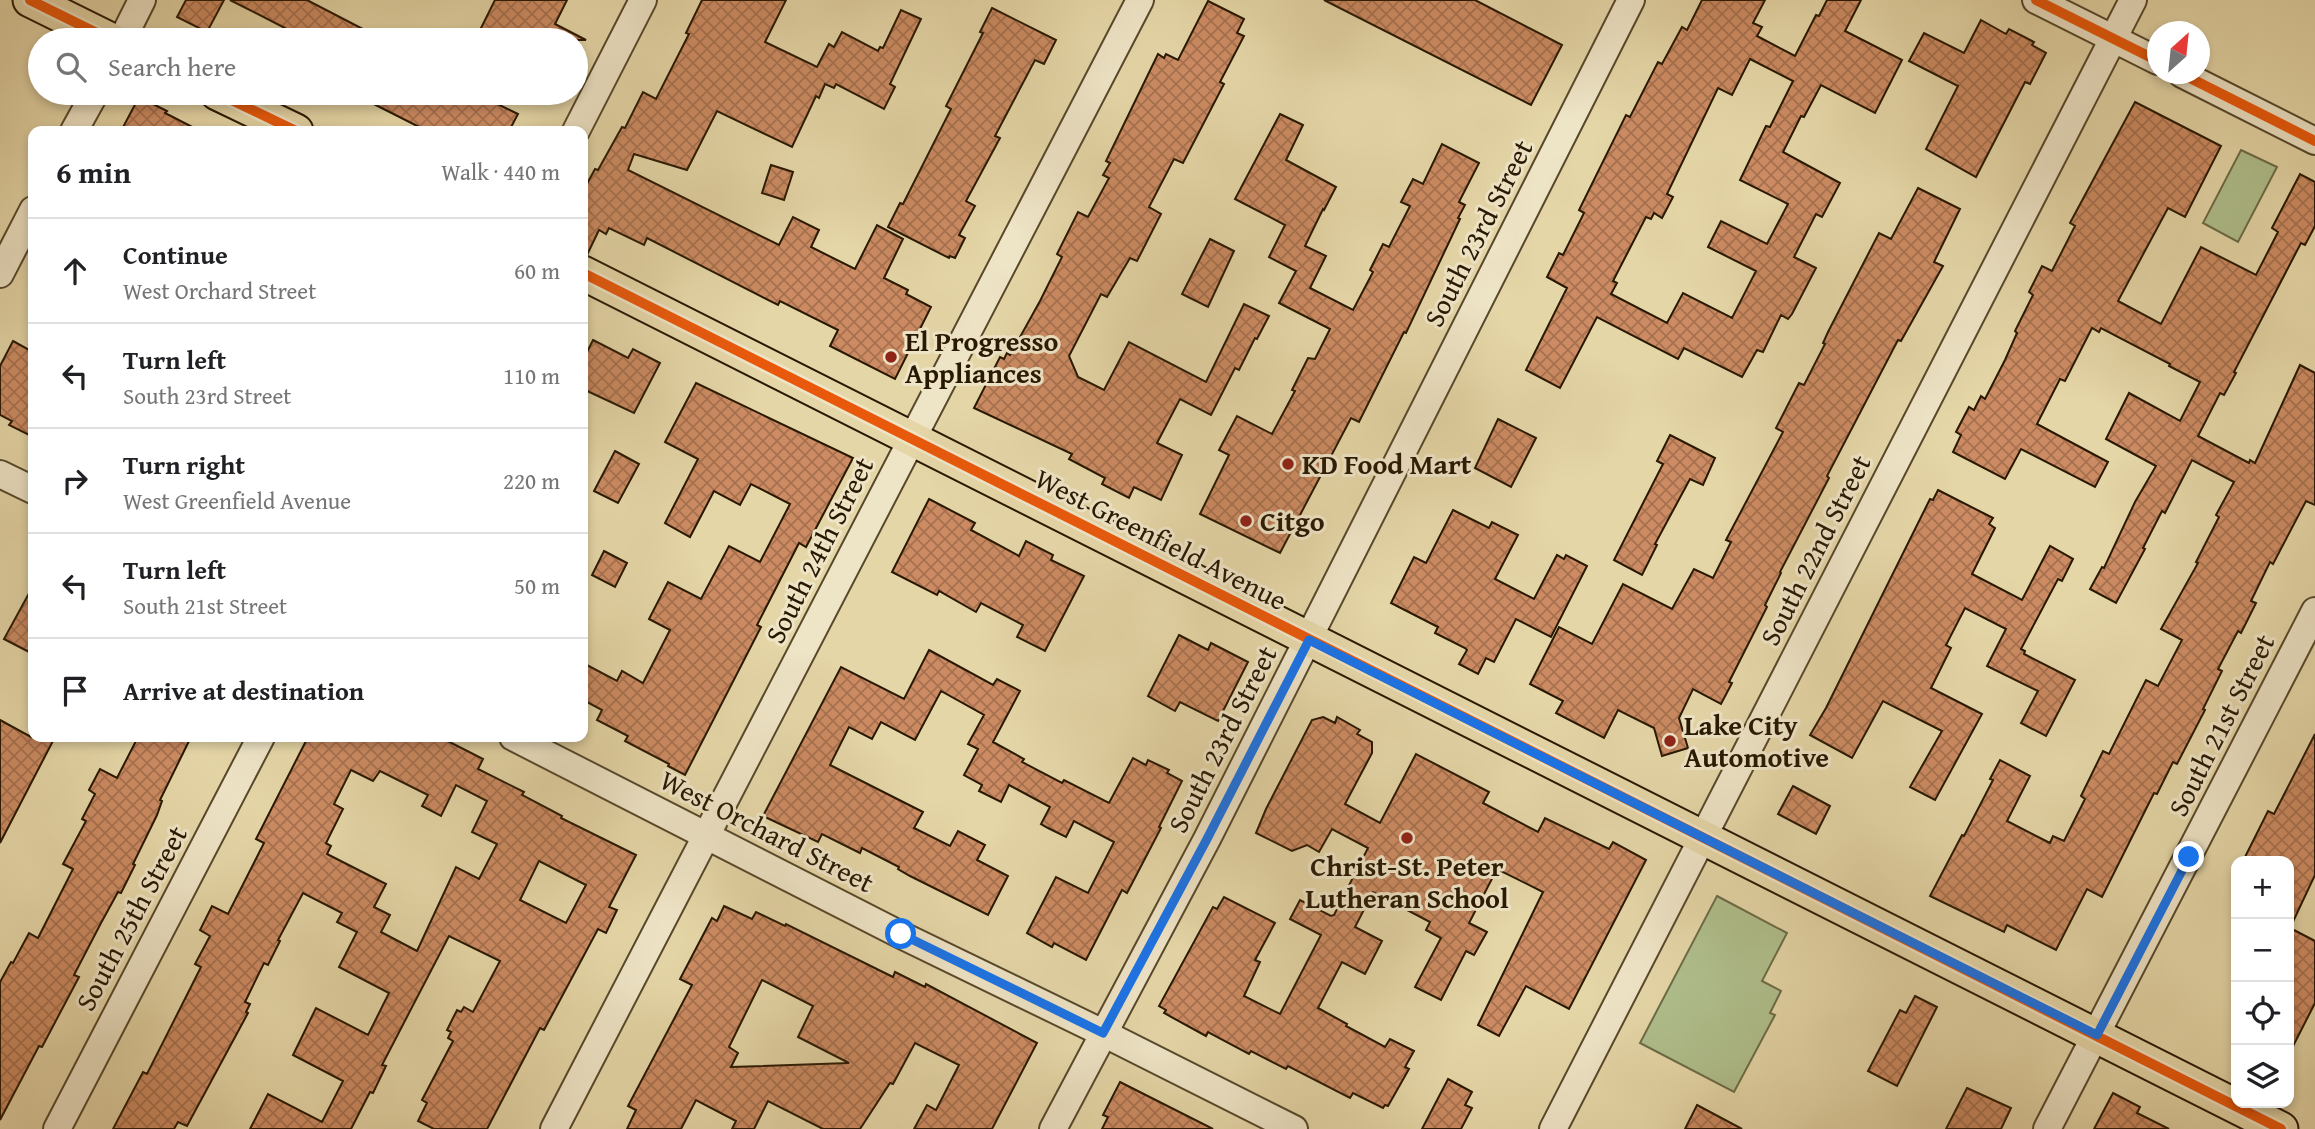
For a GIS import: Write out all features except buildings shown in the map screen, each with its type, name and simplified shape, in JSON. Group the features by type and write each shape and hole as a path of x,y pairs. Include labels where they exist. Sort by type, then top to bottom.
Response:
{"main road":[{"path":"30,0 87,28"},
{"path":"243,105 286,126"},
{"name":"West Greenfield Avenue","path":"588,276 2281,1129"}],"street":[{"path":"128,28 142,0"},
{"path":"579,126 643,0"},
{"name":"South 24th Street","path":"554,1129 1140,0"},
{"name":"South 23rd Street","path":"1053,1129 1309,640 1631,0"},
{"path":"2036,0 2147,55"},
{"name":"South 22nd Street","path":"1553,1129 2133,0"},
{"path":"2202,84 2315,141"},
{"path":"77,126 88,105"},
{"path":"0,274 28,220"},
{"path":"0,474 28,488"},
{"name":"South 21st Street","path":"2047,1129 2315,611"},
{"name":"South 25th Street","path":"57,1129 258,742"},
{"name":"West Orchard Street","path":"523,742 1294,1129"}],"green space":[{"path":"2241,150 2277,167 2238,242 2203,223"},
{"path":"1717,896 1787,933 1762,981 1781,991 1770,1013 1775,1015 1734,1092 1640,1043"}],"cycle path":[{"path":"30,0 87,28"},
{"path":"2036,0 2147,56"},
{"path":"2202,84 2315,141"},
{"path":"242,105 286,126"},
{"path":"588,276 2281,1129"}],"place":[{"name":"El Progresso Appliances","path":"891,357"},
{"name":"KD Food Mart","path":"1288,464"},
{"name":"Citgo","path":"1246,521"},
{"name":"Lake City Automotive","path":"1670,741"},
{"name":"Christ-St. Peter Lutheran School","path":"1407,838"}],"route":[{"path":"901,934 1103,1033 1309,640 2097,1035 2189,857"}]}
